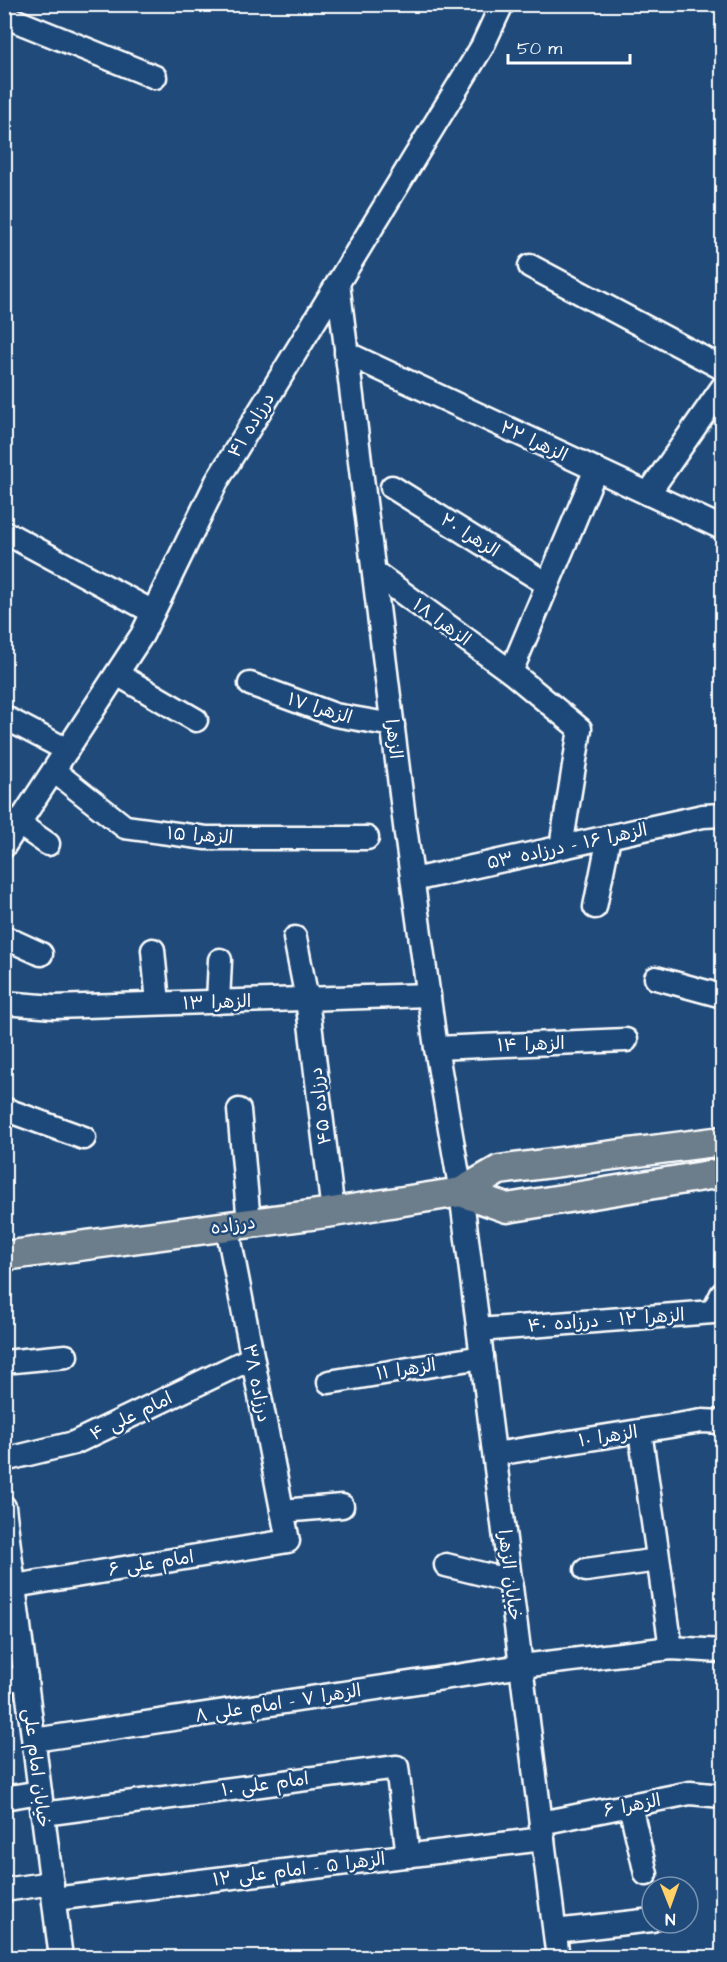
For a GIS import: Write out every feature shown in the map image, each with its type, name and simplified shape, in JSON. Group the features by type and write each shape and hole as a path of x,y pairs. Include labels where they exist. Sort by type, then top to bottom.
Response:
{"main road":[{"name":"درزاده","path":"4,1256 333,1212 461,1192 499,1170 723,1141"},
{"name":"درزاده","path":"461,1192 507,1208 723,1173"}],"street":[{"name":"درزاده ۴۱","path":"4,846 12,820 54,771 142,635 217,480 482,47 502,4"},
{"path":"4,16 155,76"},
{"path":"530,266 723,368"},
{"name":"الزهرا","path":"338,283 413,880 436,1048 461,1192"},
{"name":"الزهرا ۲۲","path":"346,353 723,528"},
{"path":"648,494 723,388"},
{"path":"511,672 596,469"},
{"name":"الزهرا ۲۰","path":"392,487 547,584"},
{"path":"10,535 153,612"},
{"name":"الزهرا ۱۸","path":"374,572 511,672 580,729 561,847"},
{"path":"117,674 196,720"},
{"name":"الزهرا ۱۷","path":"250,684 335,715 393,725"},
{"path":"4,717 67,750"},
{"name":"الزهرا ۱۵","path":"54,771 125,827 206,838 367,838"},
{"name":"الزهرا ۱۶ - درزاده ۵۳","path":"413,880 703,816 723,815"},
{"path":"12,820 48,844"},
{"path":"595,907 609,837"},
{"path":"4,937 42,954"},
{"name":"درزاده ۴۵","path":"295,938 307,999 333,1212"},
{"path":"153,950 158,1003"},
{"path":"218,1002 220,960"},
{"path":"656,978 723,996"},
{"name":"الزهرا ۱۳","path":"4,1002 54,1007 429,995"},
{"name":"الزهرا ۱۴","path":"436,1048 626,1040"},
{"path":"4,1109 84,1138"},
{"name":"درزاده ۳۸","path":"239,1110 238,1225 252,1358 288,1541"},
{"name":"خیابان الزهرا","path":"461,1192 558,1958"},
{"name":"الزهرا ۱۲ - درزاده ۴۰","path":"479,1330 713,1312 723,1294"},
{"path":"4,1362 66,1356"},
{"name":"الزهرا ۱۱","path":"329,1382 482,1356"},
{"name":"امام علی ۴","path":"4,1460 74,1443 252,1358"},
{"name":"الزهرا ۱۰","path":"495,1454 702,1421 723,1422"},
{"path":"640,1431 671,1648"},
{"name":"خیابان امام علی","path":"4,1506 14,1586 15,1679 34,1740 61,1958"},
{"path":"282,1511 342,1506"},
{"name":"امام علی ۶","path":"14,1586 288,1541"},
{"path":"586,1570 658,1560"},
{"path":"446,1565 511,1581"},
{"name":"الزهرا ۷ - امام علی ۸","path":"34,1740 522,1666 671,1648 723,1651"},
{"name":"امام علی ۱۰","path":"42,1803 397,1767 408,1856"},
{"name":"الزهرا ۶","path":"542,1831 630,1805 690,1793 723,1796"},
{"path":"4,1798 42,1803"},
{"path":"630,1805 646,1874"},
{"name":"الزهرا ۵ - امام علی ۱۲","path":"4,1890 53,1891 408,1856 542,1831"},
{"path":"555,1931 640,1921"}]}
